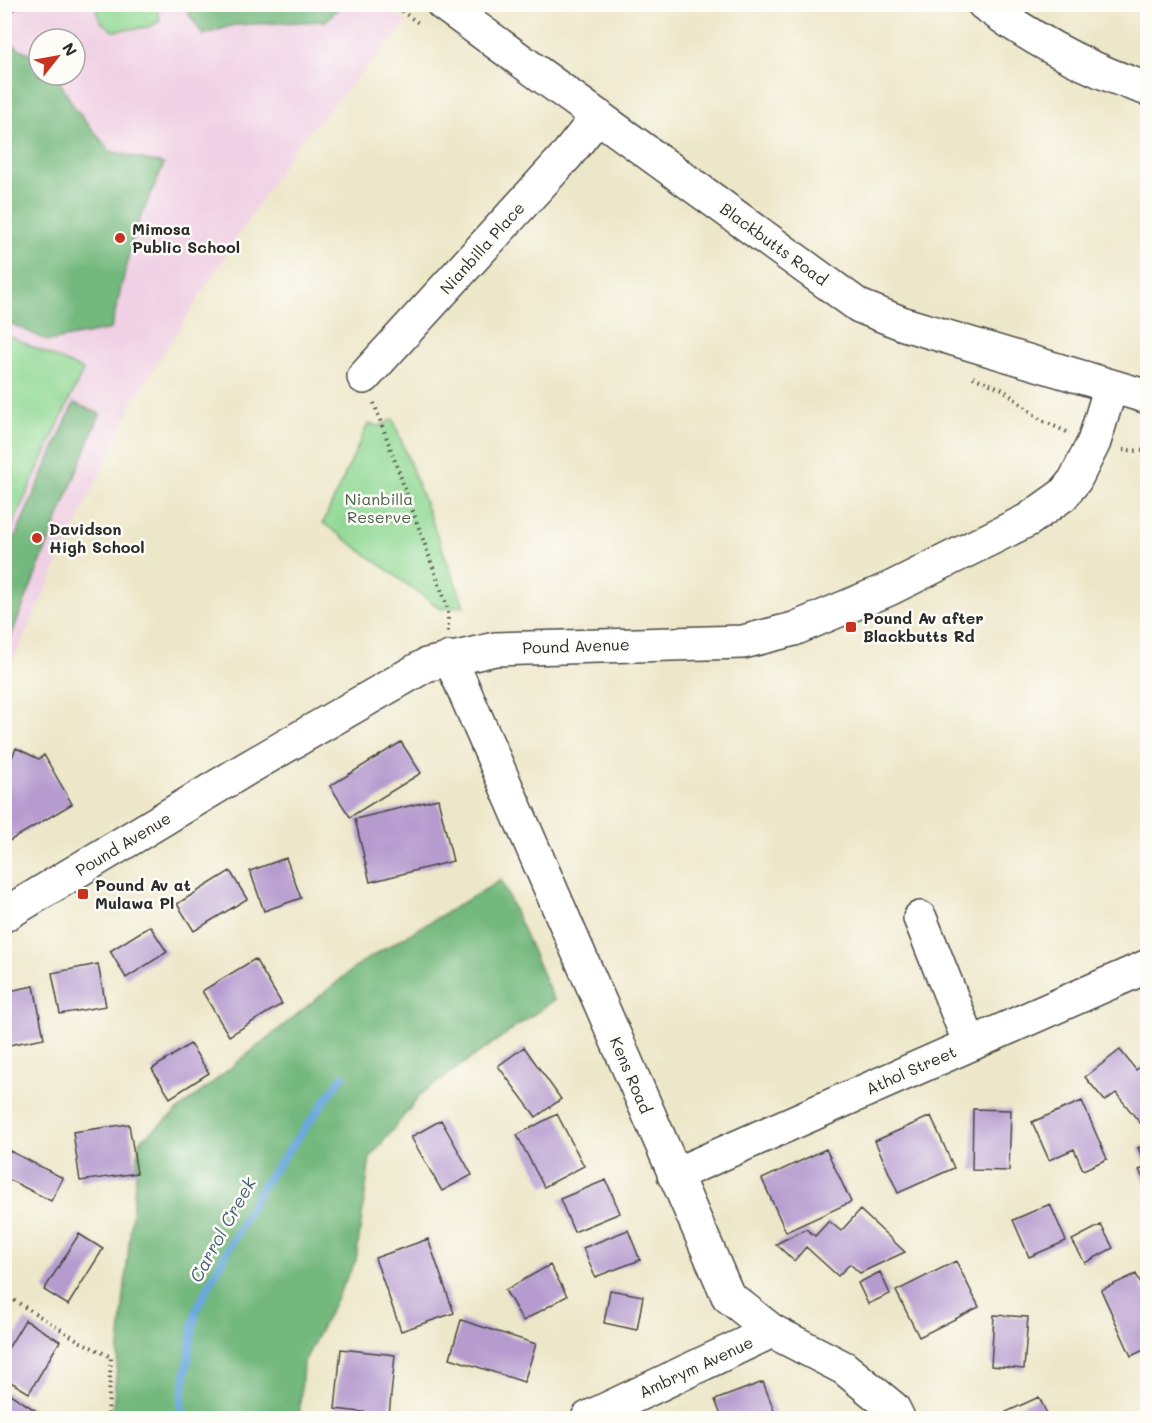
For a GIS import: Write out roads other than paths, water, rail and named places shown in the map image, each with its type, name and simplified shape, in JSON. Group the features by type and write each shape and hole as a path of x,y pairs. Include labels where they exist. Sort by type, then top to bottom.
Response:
{"street":[{"name":"Blackbutts Road","path":"444,4 859,306 904,324 1148,397"},
{"path":"984,4 1028,36 1104,75 1148,89"},
{"name":"Nianbilla Place","path":"364,377 567,154 598,116"},
{"name":"Pound Avenue","path":"4,915 426,665 495,649 743,642 794,629 838,611 1028,520 1063,495 1076,480 1094,442 1112,386"},
{"name":"Kens Road","path":"450,658 728,1296 772,1331 844,1368 893,1408 898,1419"},
{"path":"920,918 970,1044"},
{"name":"Athol Street","path":"674,1175 970,1044 1142,979"},
{"name":"Ambrym Avenue","path":"588,1419 772,1331"}],"waterway":[{"name":"Carrol Creek","path":"183,1418 181,1403 196,1310 259,1191 343,1076"}],"place":[{"name":"Mimosa Public School","path":"120,238"},
{"name":"Davidson High School","path":"37,538"},
{"name":"Pound Av after Blackbutts Rd","path":"851,627"},
{"name":"Pound Av at Mulawa Pl","path":"83,894"}],"park label":[{"name":"Nianbilla Reserve","path":"379,508"}]}
